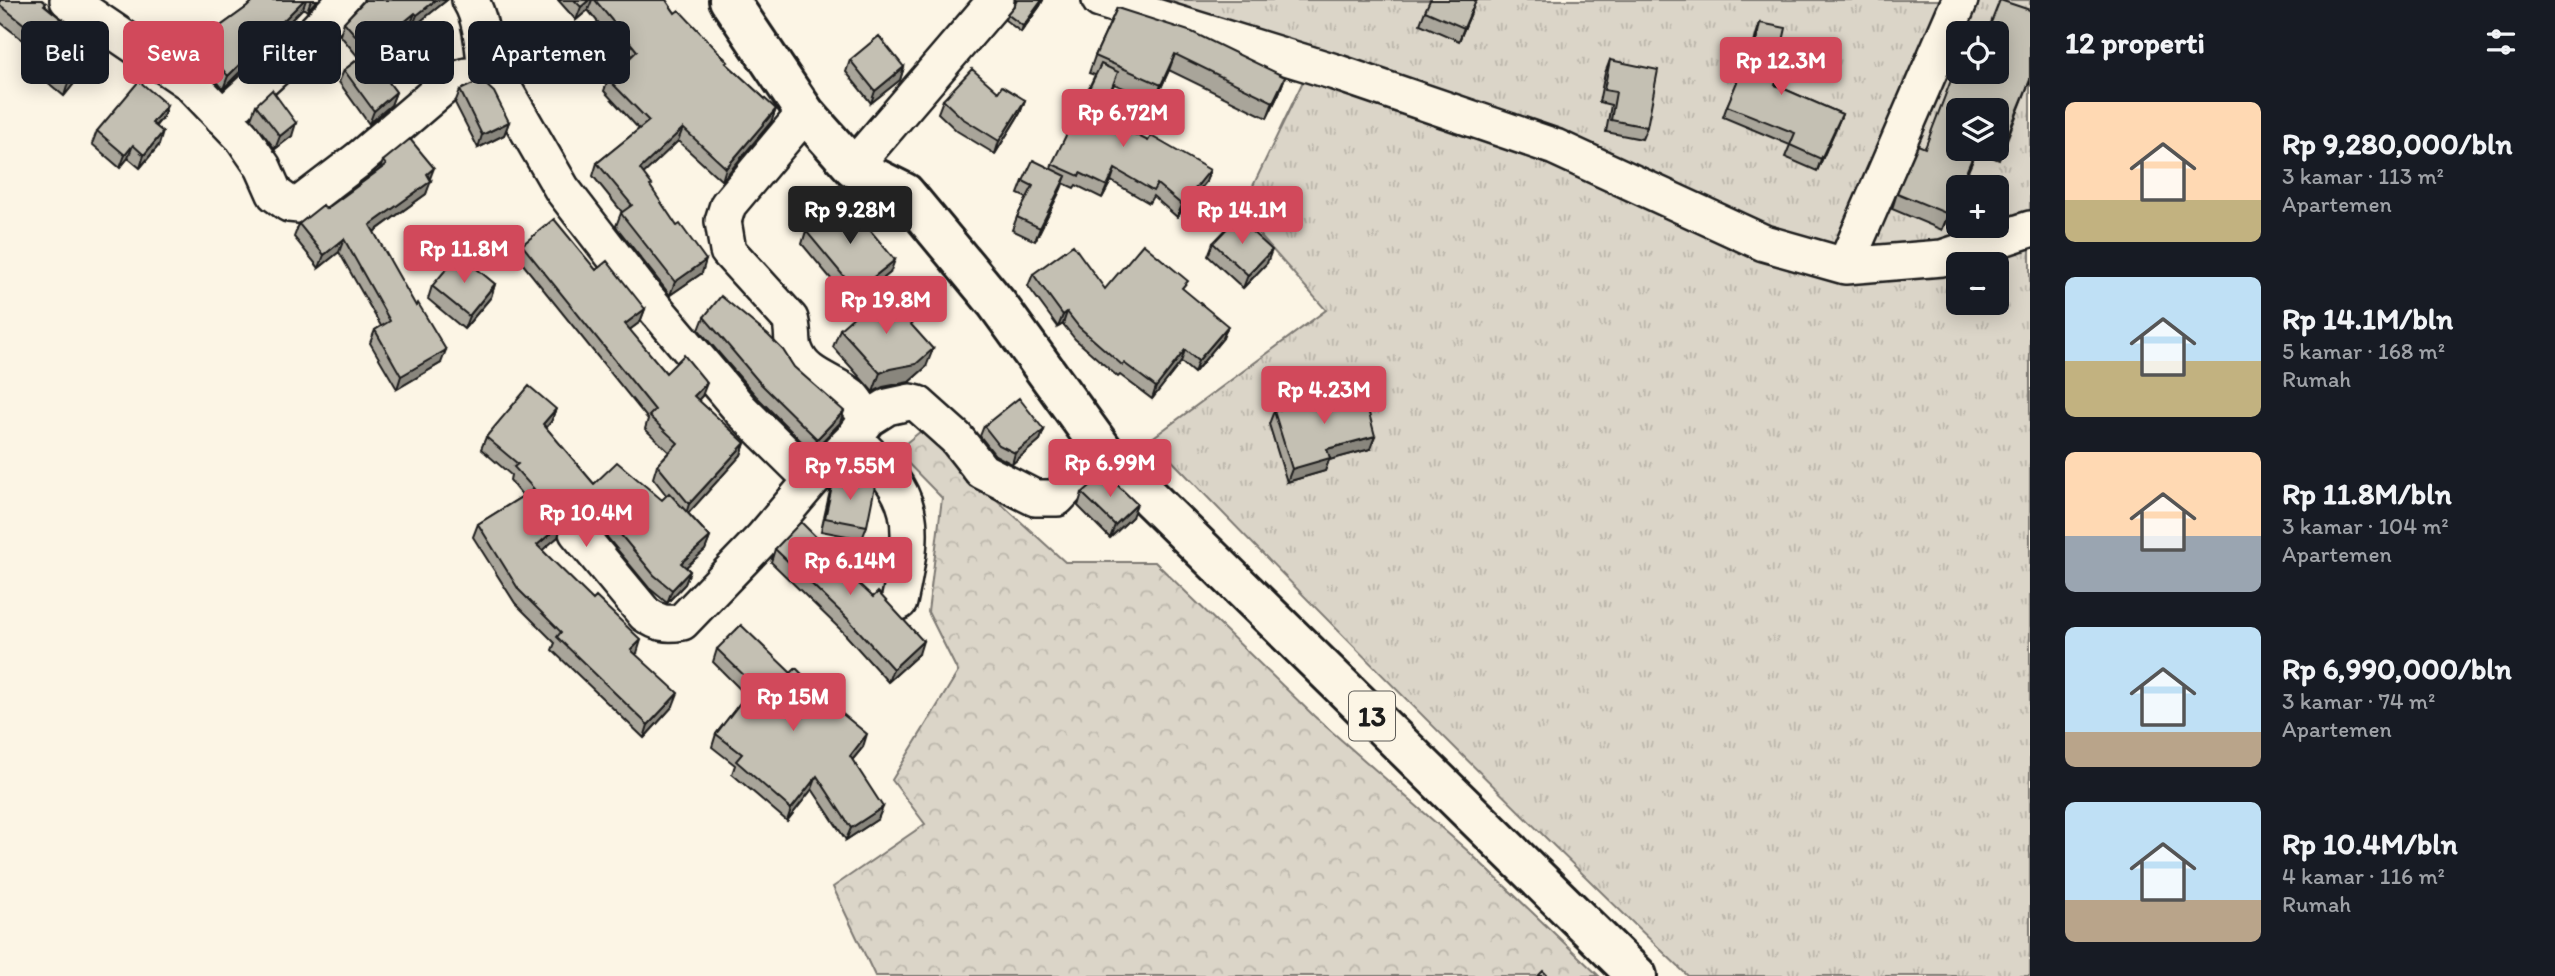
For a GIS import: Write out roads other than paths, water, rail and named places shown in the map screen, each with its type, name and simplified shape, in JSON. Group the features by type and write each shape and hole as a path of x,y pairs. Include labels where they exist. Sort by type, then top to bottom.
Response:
{"highway":[{"name":"13","path":"729,0 804,113 853,167 905,192 997,304 1107,456 1637,976"}],"street":[{"path":"68,0 190,83 243,138 263,167 275,194 289,204 299,205 358,160 448,83 468,76"},
{"path":"222,117 312,35 345,0"},
{"path":"470,0 478,21"},
{"path":"853,167 996,0"},
{"path":"1100,0 1335,72 1555,148 1764,243 1845,266 1942,258 2030,229"},
{"path":"1845,266 1960,0"},
{"path":"496,84 507,94 562,189 643,294 741,410 811,480"},
{"path":"804,113 728,205 723,232 728,251 790,319 794,331 794,350 799,358 815,376 850,396 860,429 878,461 895,481 908,513 910,550 899,602"},
{"path":"577,532 645,614 668,625 682,622 762,539 811,480 860,429 887,407 909,402 918,404 956,438 982,471 1035,498 1058,498 1073,481 1107,456"}]}
